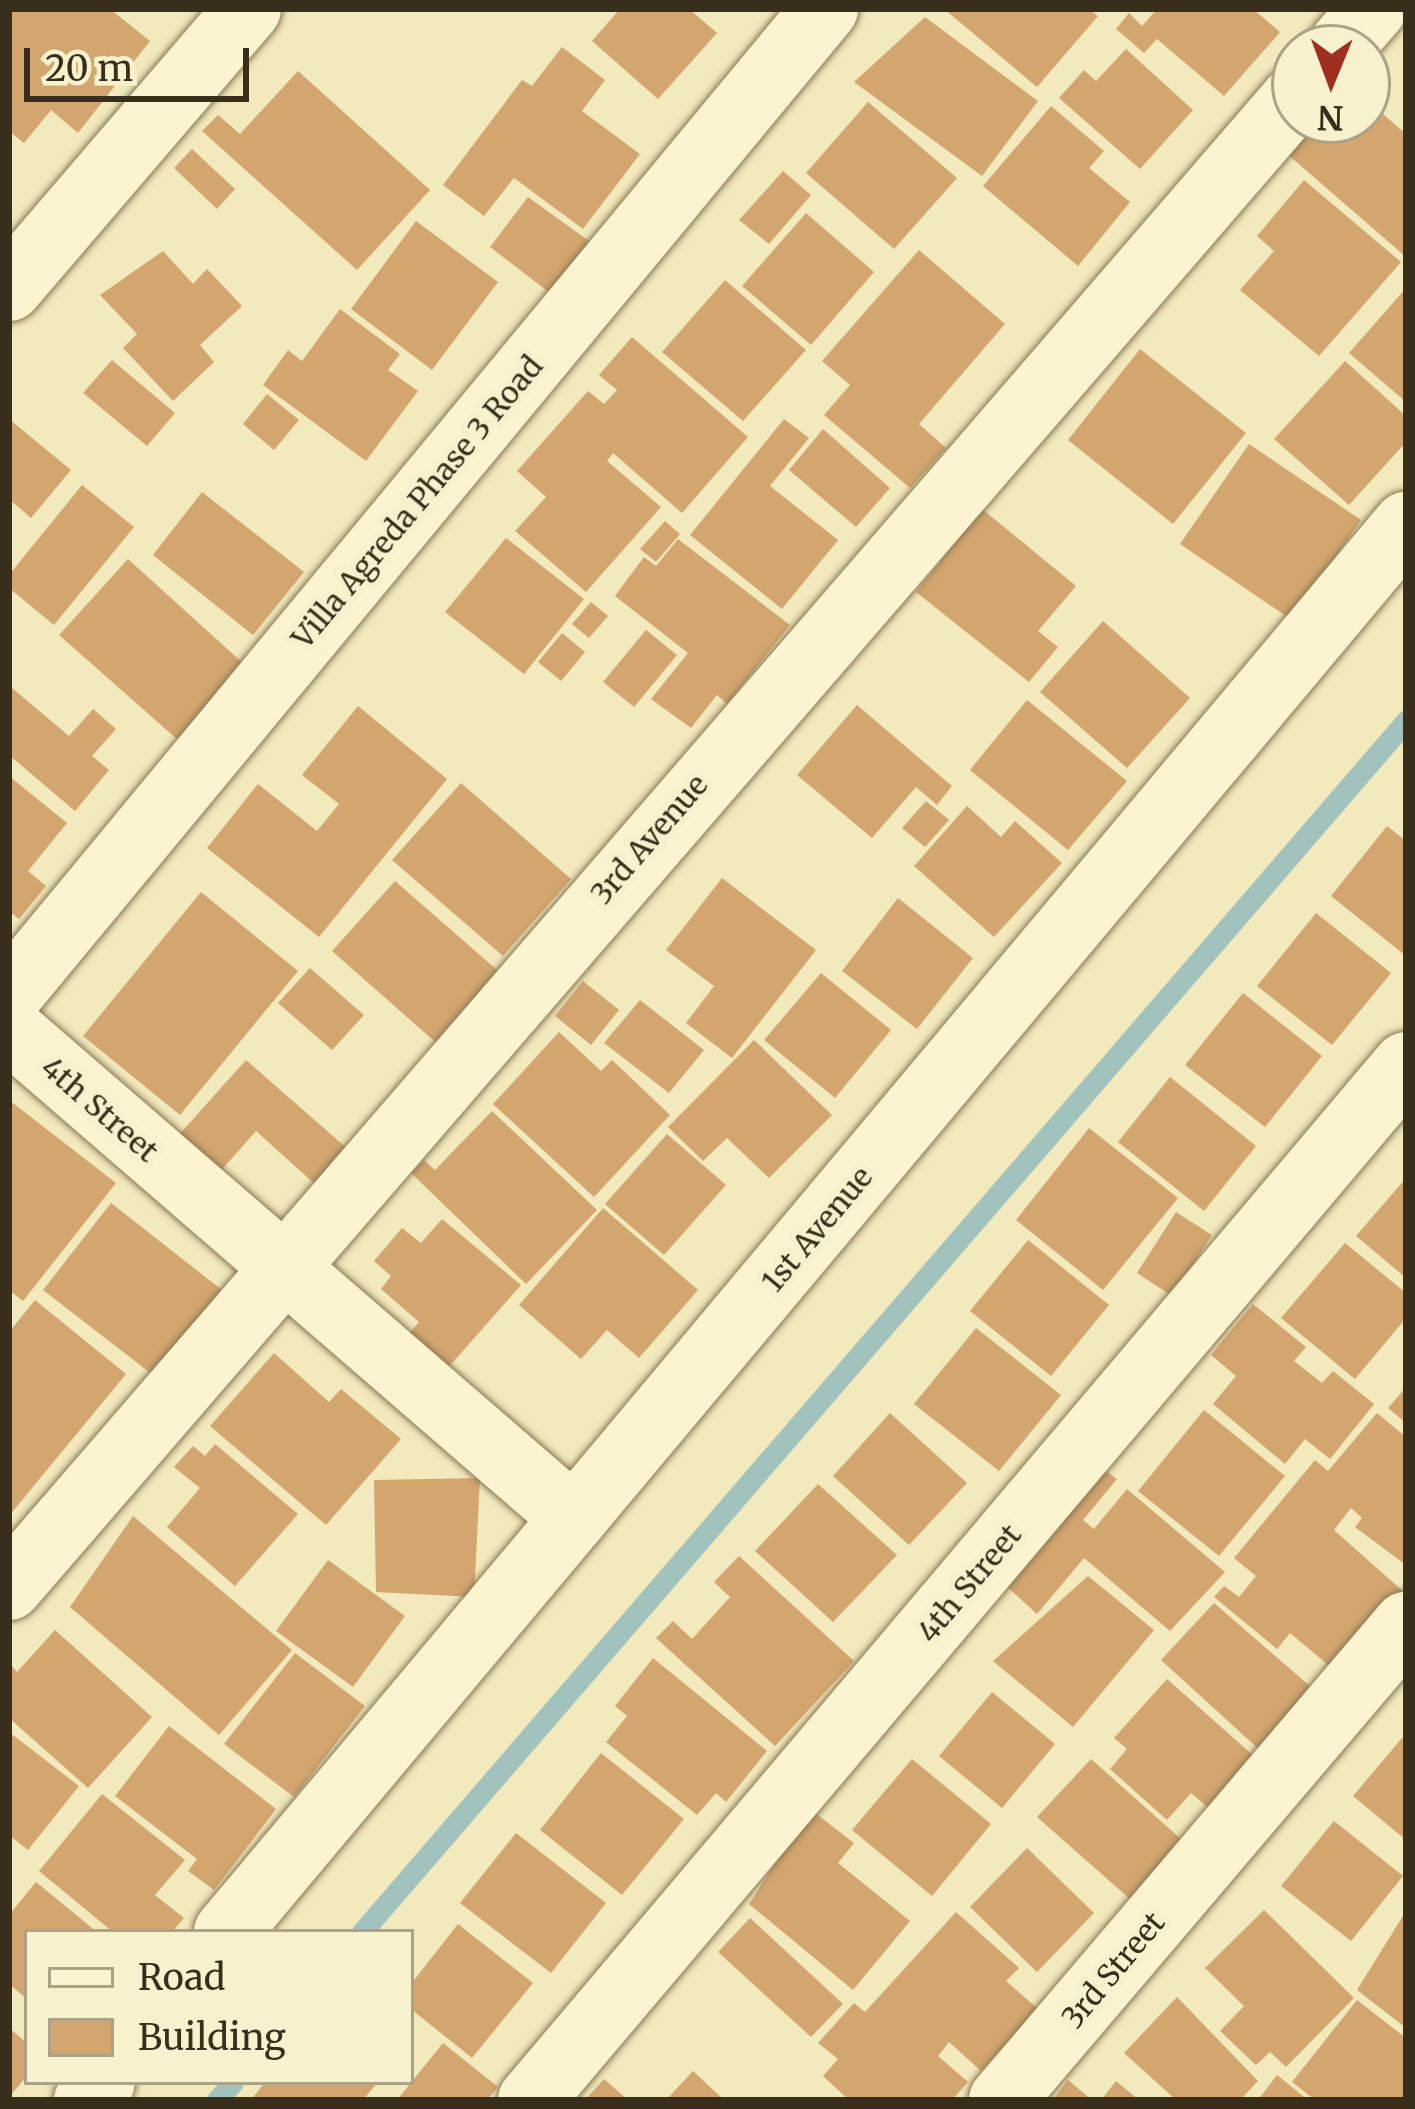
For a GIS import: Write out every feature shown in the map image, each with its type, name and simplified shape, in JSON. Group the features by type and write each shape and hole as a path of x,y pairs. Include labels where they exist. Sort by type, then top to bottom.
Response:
{"street":[{"path":"9,288 248,9"},
{"name":"Villa Agreda Phase 3 Road","path":"9,995 825,9"},
{"name":"3rd Avenue","path":"9,1587 277,1266 1271,126"},
{"name":"1st Avenue","path":"230,1929 1406,526"},
{"name":"4th Street","path":"9,1029 277,1266 574,1518"},
{"name":"4th Street","path":"531,2100 1406,1065"},
{"name":"3rd Street","path":"1002,2100 1406,1625"}],"building":[{"path":"9,9 110,9 150,41 78,133 51,110 24,143 9,131"},
{"path":"620,9 689,9 717,33 658,99 592,41"},
{"path":"944,9 1089,9 1098,16 1037,87"},
{"path":"1157,9 1253,9 1271,24 1271,42 1224,96 1157,39 1144,53 1116,29 1129,13 1142,26"},
{"path":"925,17 1038,101 982,176 854,82"},
{"path":"562,47 605,80 582,111 640,154 583,229 514,178 484,216 443,185 522,80 532,86"},
{"path":"1126,49 1193,110 1140,169 1059,98 1084,70 1096,81"},
{"path":"298,71 430,190 357,270 202,131 218,115 240,134"},
{"path":"868,102 957,178 894,249 806,173"},
{"path":"1051,106 1104,151 1089,168 1130,202 1078,266 983,186"},
{"path":"1391,121 1406,134 1406,257 1278,146 1391,144"},
{"path":"192,149 235,189 217,209 174,168"},
{"path":"783,171 811,195 769,244 739,220"},
{"path":"1304,180 1401,262 1319,356 1240,290 1274,251 1257,236"},
{"path":"528,197 589,241 550,293 490,247"},
{"path":"806,213 874,272 811,345 742,286"},
{"path":"416,221 498,282 432,370 351,309"},
{"path":"919,250 1005,324 919,424 946,448 910,488 824,415 850,385 822,361"},
{"path":"163,251 193,284 207,269 242,306 200,345 214,362 173,401 123,348 137,334 100,295"},
{"path":"725,280 806,350 743,421 662,352"},
{"path":"1406,288 1406,402 1349,353"},
{"path":"340,309 400,354 388,370 418,391 366,461 263,385 288,350 302,361"},
{"path":"632,337 748,437 682,513 613,453 607,461 661,507 586,592 515,531 546,497 517,471 588,391 604,404 617,390 599,375"},
{"path":"1140,349 1246,433 1173,524 1068,440"},
{"path":"112,360 175,413 147,446 83,393"},
{"path":"1345,361 1406,416 1406,442 1349,505 1274,439"},
{"path":"267,394 299,420 274,450 243,424"},
{"path":"9,419 71,470 31,518 9,499"},
{"path":"784,419 809,438 770,486 838,540 782,609 690,535"},
{"path":"823,429 890,488 856,527 789,470"},
{"path":"1249,444 1361,520 1292,620 1180,544"},
{"path":"82,485 134,527 54,625 9,588 9,575"},
{"path":"202,492 304,572 253,635 153,555"},
{"path":"982,509 1076,586 1038,631 1058,647 1029,682 916,592"},
{"path":"665,521 680,534 656,562 640,549"},
{"path":"506,538 584,599 524,674 445,612"},
{"path":"678,539 790,625 727,704 717,695 691,728 651,699 688,653 615,596 644,557 656,566"},
{"path":"128,559 246,666 178,740 59,635"},
{"path":"591,602 608,616 589,638 572,624"},
{"path":"1103,621 1190,698 1127,768 1040,692"},
{"path":"646,630 677,655 634,707 603,682"},
{"path":"562,633 585,652 561,681 538,662"},
{"path":"12,688 69,736 93,709 116,729 92,756 109,770 75,811 9,755"},
{"path":"1027,700 1127,781 1068,850 970,770"},
{"path":"857,705 952,786 937,805 916,787 872,838 797,775"},
{"path":"358,706 447,779 319,937 207,848 258,784 317,831 339,804 302,775"},
{"path":"9,776 67,823 28,871 46,886 19,919 9,911"},
{"path":"461,783 571,879 503,956 392,860"},
{"path":"926,801 949,820 925,847 902,828"},
{"path":"967,806 1001,837 1015,821 1062,863 994,937 914,866"},
{"path":"1387,826 1406,841 1406,956 1331,896"},
{"path":"722,878 816,950 732,1058 686,1023 714,986 666,950"},
{"path":"395,881 504,976 441,1047 332,951"},
{"path":"201,892 298,971 180,1115 83,1036"},
{"path":"898,898 973,958 917,1029 842,971"},
{"path":"1316,913 1391,973 1332,1045 1257,986"},
{"path":"310,968 364,1015 332,1050 278,1003"},
{"path":"821,973 891,1030 835,1098 764,1040"},
{"path":"583,981 619,1010 591,1045 555,1016"},
{"path":"1243,993 1322,1056 1265,1127 1185,1065"},
{"path":"640,1000 704,1050 669,1093 604,1043"},
{"path":"559,1032 601,1071 612,1060 670,1115 594,1197 493,1104"},
{"path":"754,1040 832,1115 769,1178 727,1138 703,1161 668,1127"},
{"path":"246,1060 350,1151 318,1187 256,1131 218,1174 176,1138"},
{"path":"1170,1077 1256,1146 1204,1211 1118,1142"},
{"path":"9,1100 116,1183 23,1301 9,1290"},
{"path":"492,1111 597,1210 526,1284 411,1173 424,1160 435,1170"},
{"path":"1089,1128 1178,1198 1103,1290 1016,1220"},
{"path":"667,1134 726,1185 664,1255 605,1204"},
{"path":"1406,1178 1406,1278 1356,1236"},
{"path":"111,1203 222,1290 153,1375 43,1290"},
{"path":"603,1208 698,1290 639,1358 607,1330 581,1359 519,1305"},
{"path":"1176,1212 1212,1235 1172,1296 1137,1273"},
{"path":"442,1219 521,1285 439,1378 400,1344 419,1322 381,1289 391,1276 374,1261 402,1228 421,1243"},
{"path":"1028,1240 1109,1305 1051,1376 970,1311"},
{"path":"1345,1243 1406,1293 1406,1318 1355,1379 1281,1318"},
{"path":"35,1300 126,1374 9,1516 9,1332"},
{"path":"1253,1304 1306,1347 1294,1361 1322,1383 1333,1371 1374,1404 1330,1459 1305,1439 1285,1464 1213,1404 1236,1376 1211,1355"},
{"path":"976,1328 1061,1395 999,1471 914,1404"},
{"path":"274,1353 329,1402 341,1389 401,1439 326,1525 210,1426"},
{"path":"1406,1387 1406,1423 1388,1408"},
{"path":"1204,1410 1285,1476 1219,1556 1138,1491"},
{"path":"890,1413 967,1483 909,1545 833,1476"},
{"path":"1377,1413 1406,1437 1406,1565 1355,1527 1362,1518 1351,1508 1334,1530 1406,1594 1340,1675 1290,1633 1277,1649 1214,1597 1224,1586 1239,1597 1256,1576 1234,1558 1315,1460 1328,1471"},
{"path":"215,1444 298,1514 235,1586 167,1527 200,1488 174,1467 193,1446 205,1456"},
{"path":"1103,1469 1117,1479 1083,1520 1094,1529 1127,1489 1225,1572 1170,1631 1084,1558 1037,1614 1004,1584"},
{"path":"480,1478 474,1597 376,1592 374,1480"},
{"path":"818,1484 897,1555 833,1622 755,1551"},
{"path":"133,1516 292,1650 219,1735 70,1607"},
{"path":"739,1556 854,1661 775,1746 656,1638 673,1621 692,1639 730,1597 714,1582"},
{"path":"328,1560 405,1616 353,1687 276,1631"},
{"path":"1088,1576 1154,1630 1073,1727 993,1661"},
{"path":"1214,1603 1318,1693 1263,1753 1161,1660"},
{"path":"55,1630 152,1717 88,1788 9,1718 9,1663 17,1672"},
{"path":"295,1653 365,1706 294,1797 224,1744"},
{"path":"653,1658 767,1751 726,1802 716,1793 697,1815 606,1742 627,1716 615,1706"},
{"path":"1167,1679 1264,1765 1218,1816 1191,1793 1167,1820 1110,1769 1127,1749 1114,1738"},
{"path":"992,1692 1055,1744 1002,1808 939,1756"},
{"path":"169,1726 276,1809 214,1890 188,1871 197,1859 115,1796"},
{"path":"9,1732 79,1786 28,1850 9,1835"},
{"path":"1402,1738 1406,1741 1406,1840 1353,1796"},
{"path":"601,1753 684,1819 622,1895 540,1830"},
{"path":"912,1759 991,1824 932,1896 852,1830"},
{"path":"1091,1759 1191,1848 1147,1914 1037,1817"},
{"path":"102,1794 185,1860 155,1895 184,1918 175,1929 109,1929 39,1871"},
{"path":"810,1809 854,1843 838,1863 910,1921 853,1990 749,1904"},
{"path":"1334,1821 1403,1876 1351,1941 1281,1886"},
{"path":"516,1833 606,1903 551,1973 460,1903"},
{"path":"1027,1848 1094,1913 1037,1972 970,1907"},
{"path":"36,1882 93,1929 24,1929 24,1996 9,1984 9,1915"},
{"path":"1264,1910 1354,1998 1286,2067 1270,2052 1256,2065 1220,2031 1244,2006 1205,1968"},
{"path":"1406,1911 1406,2028 1357,1990"},
{"path":"956,1912 1019,1968 1006,1981 1038,2009 981,2071 949,2042 938,2056 968,2082 952,2100 849,2100 823,2076 838,2059 818,2043 854,2003 865,2012"},
{"path":"750,1918 843,2004 811,2037 718,1952"},
{"path":"458,1924 533,1983 472,2058 414,2011 414,1980"},
{"path":"1177,1997 1258,2081 1240,2100 1176,2100 1124,2053"},
{"path":"1357,2000 1406,2038 1406,2100 1315,2100 1292,2082"},
{"path":"9,2028 24,2040 24,2080 9,2097"},
{"path":"443,2043 498,2087 487,2100 397,2100 414,2085"},
{"path":"693,2071 724,2100 666,2100"},
{"path":"1277,2075 1308,2100 1258,2100"},
{"path":"604,2079 628,2100 585,2100"},
{"path":"1068,2080 1092,2100 1053,2100"},
{"path":"1116,2081 1139,2100 1101,2100"},
{"path":"263,2085 376,2085 363,2100 251,2100"}],"waterway":[{"path":"365,1929 1406,721"},
{"path":"217,2100 230,2085"}]}
